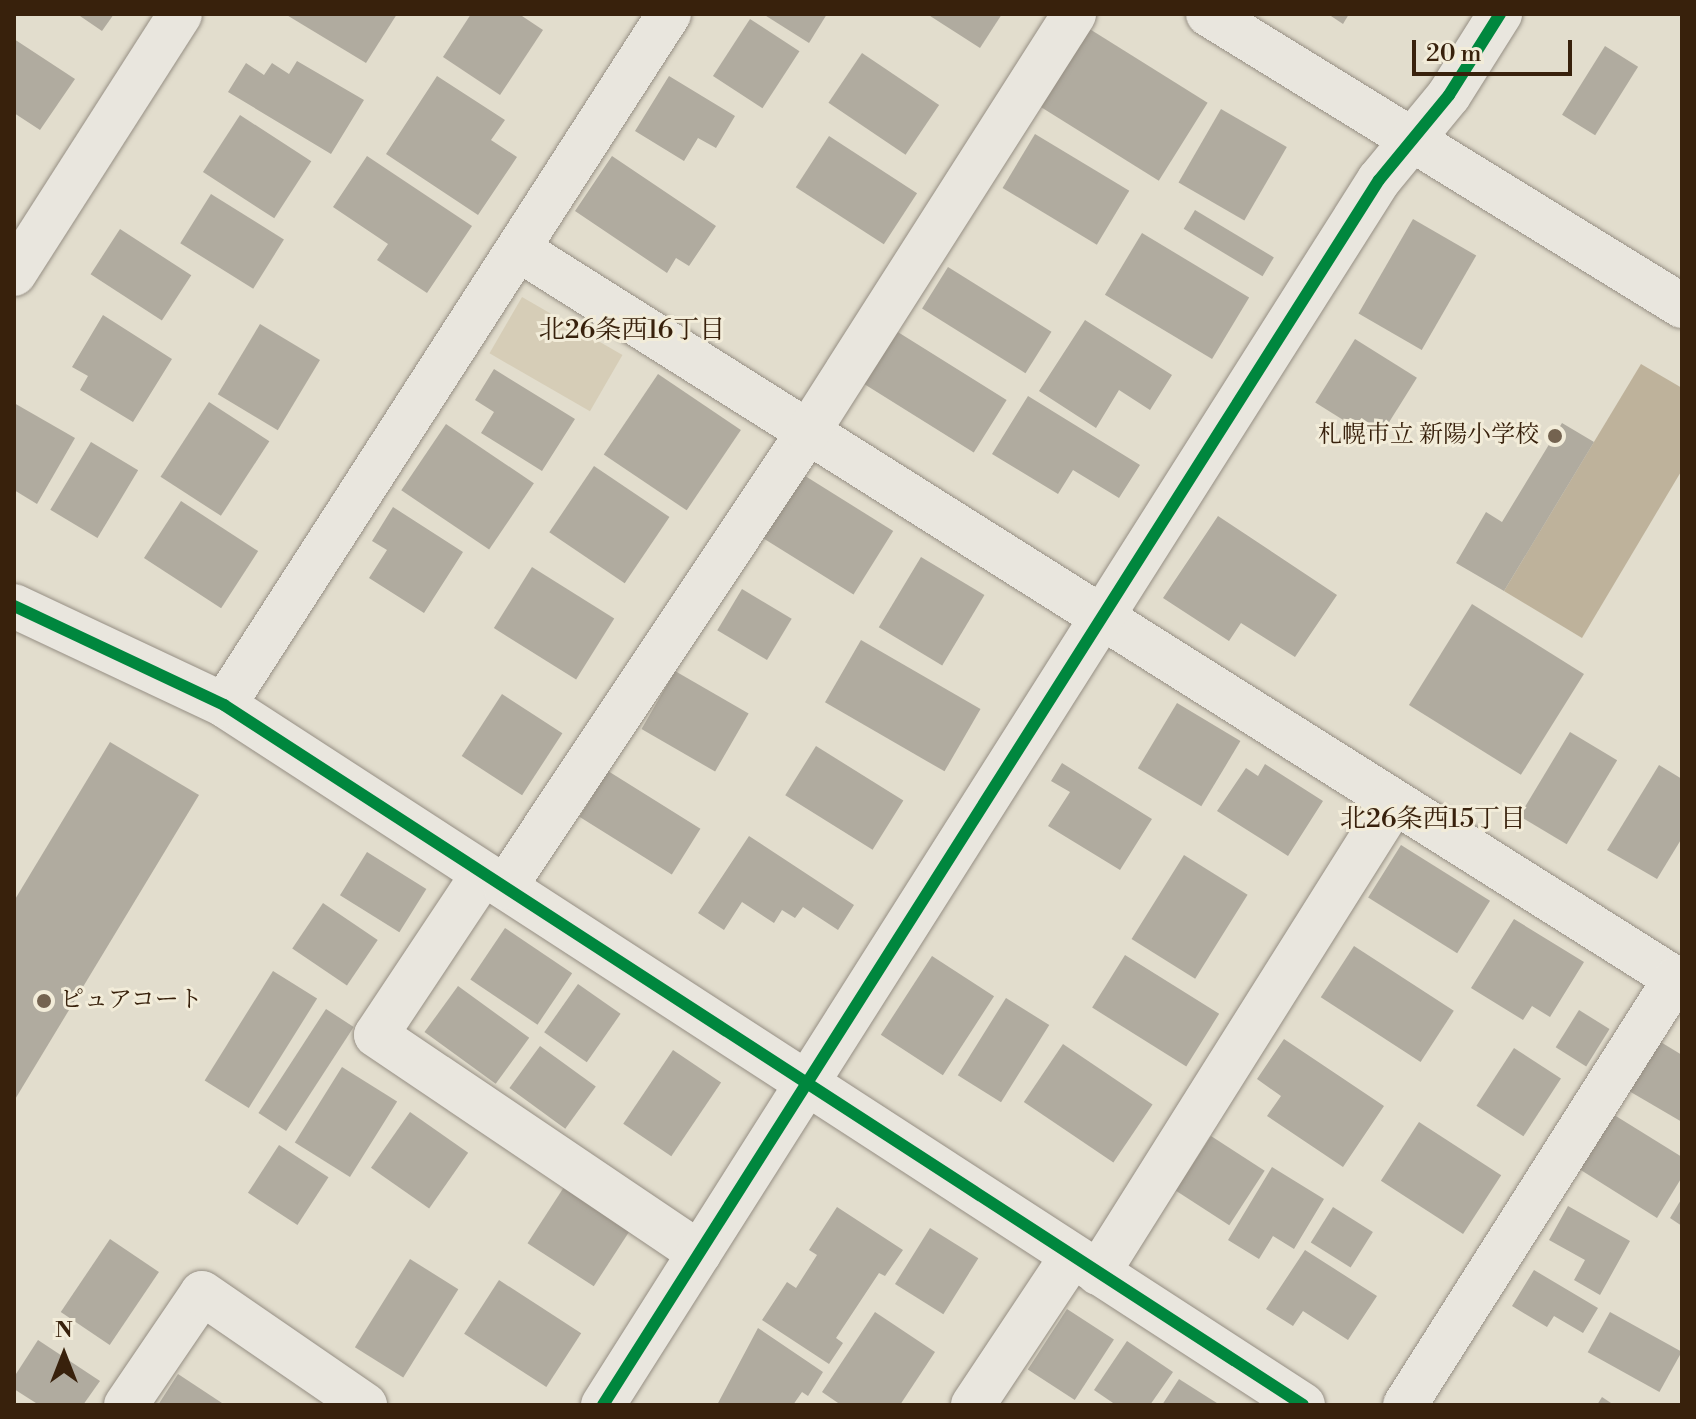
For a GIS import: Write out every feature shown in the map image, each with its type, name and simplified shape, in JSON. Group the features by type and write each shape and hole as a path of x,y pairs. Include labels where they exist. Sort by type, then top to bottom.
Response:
{"street":[{"path":"14,274 180,14"},
{"path":"224,705 669,14"},
{"path":"699,1253 376,1035 494,881 808,432 1074,14"},
{"path":"1208,14 1682,306"},
{"path":"603,1405 1379,180 1449,95 1500,14"},
{"path":"518,249 1679,981 1405,1405"},
{"path":"14,606 224,705 1303,1405"},
{"path":"973,1405 1085,1264 1394,802"},
{"path":"126,1405 202,1293 365,1405"}],"shaded area":[{"path":"522,297 622,355 590,411 490,353"},
{"path":"1641,364 1682,388 1682,470 1582,638 1504,591"}],"building":[{"path":"77,14 114,14 102,31"},
{"path":"285,14 397,14 366,63"},
{"path":"471,14 519,14 543,30 500,95 443,57"},
{"path":"763,14 827,14 809,43"},
{"path":"927,14 1002,14 980,48"},
{"path":"1328,14 1349,14 1343,24"},
{"path":"750,19 799,51 762,108 713,76"},
{"path":"1088,28 1208,103 1159,181 1039,106"},
{"path":"14,39 75,79 40,130 14,113"},
{"path":"1605,46 1638,67 1595,135 1562,115"},
{"path":"862,53 939,105 906,155 828,103"},
{"path":"297,61 364,100 331,154 228,92 246,63 264,75 272,63 289,74"},
{"path":"437,76 505,120 491,140 517,157 478,215 386,154"},
{"path":"669,76 735,116 716,148 698,138 684,161 635,131"},
{"path":"1221,109 1287,147 1244,221 1178,183"},
{"path":"240,115 311,161 274,218 203,172"},
{"path":"1035,134 1129,191 1097,245 1003,188"},
{"path":"829,136 917,193 884,244 796,187"},
{"path":"367,156 472,226 427,293 377,260 388,244 333,207"},
{"path":"612,156 716,226 689,266 676,258 667,273 575,211"},
{"path":"211,194 284,240 253,289 180,243"},
{"path":"1195,210 1274,257 1263,276 1184,229"},
{"path":"1413,219 1476,256 1422,350 1358,313"},
{"path":"120,229 191,275 162,321 91,274"},
{"path":"1142,233 1249,297 1212,359 1105,295"},
{"path":"948,267 1051,332 1025,373 922,309"},
{"path":"103,315 172,359 133,422 80,390 88,376 72,367"},
{"path":"1085,320 1172,375 1150,410 1119,390 1096,428 1039,391"},
{"path":"260,324 320,360 278,430 218,394"},
{"path":"893,329 1007,400 974,453 860,382"},
{"path":"1355,339 1417,378 1377,441 1315,403"},
{"path":"494,369 575,419 542,471 481,433 494,412 475,400"},
{"path":"658,374 741,430 687,510 604,454"},
{"path":"1028,396 1140,465 1119,498 1073,470 1058,494 992,454"},
{"path":"209,402 269,441 221,516 161,477"},
{"path":"14,403 75,438 37,504 14,490"},
{"path":"1562,423 1594,442 1504,591 1456,563 1486,512 1502,522"},
{"path":"446,424 534,483 489,550 401,490"},
{"path":"91,442 138,470 97,538 50,510"},
{"path":"594,466 669,517 625,583 549,532"},
{"path":"794,469 893,531 853,595 754,533"},
{"path":"181,501 258,551 221,608 144,558"},
{"path":"393,507 463,552 424,613 369,578 387,550 372,541"},
{"path":"1218,516 1337,595 1295,657 1241,623 1229,641 1163,598"},
{"path":"921,557 984,595 942,665 879,627"},
{"path":"532,567 614,618 576,679 494,628"},
{"path":"742,589 792,619 767,660 717,630"},
{"path":"1472,604 1584,674 1521,775 1409,705"},
{"path":"861,640 981,709 945,771 825,702"},
{"path":"675,671 749,714 715,772 642,729"},
{"path":"502,694 562,733 522,795 462,756"},
{"path":"1177,703 1240,741 1201,806 1138,768"},
{"path":"1570,732 1617,760 1567,844 1520,816"},
{"name":"ピュアコート","path":"110,742 199,795 14,1101 14,901"},
{"path":"816,746 903,801 873,850 785,795"},
{"path":"1062,763 1152,819 1120,870 1048,826 1070,792 1051,781"},
{"path":"1265,764 1323,801 1288,856 1217,811 1246,768 1258,776"},
{"path":"1659,765 1682,779 1682,838 1657,879 1607,850"},
{"path":"608,771 700,829 672,875 579,817"},
{"path":"749,836 854,905 838,930 803,907 795,918 782,910 774,923 742,902 724,930 698,913"},
{"path":"1401,845 1490,901 1457,953 1368,898"},
{"path":"367,852 426,889 399,932 340,895"},
{"path":"1184,855 1248,895 1195,979 1132,939"},
{"path":"323,903 378,940 347,986 292,949"},
{"path":"1514,919 1584,962 1550,1017 1532,1006 1523,1020 1471,988"},
{"path":"505,928 572,973 537,1025 470,979"},
{"path":"1354,946 1454,1011 1421,1062 1321,997"},
{"path":"1125,955 1219,1014 1186,1066 1092,1008"},
{"path":"932,956 994,996 943,1075 881,1035"},
{"path":"273,971 317,999 249,1108 205,1080"},
{"path":"578,984 621,1014 587,1062 544,1032"},
{"path":"458,986 529,1038 496,1084 424,1032"},
{"path":"1006,998 1049,1025 1001,1102 958,1075"},
{"path":"326,1009 354,1027 286,1131 258,1113"},
{"path":"1579,1010 1610,1029 1586,1066 1556,1047"},
{"path":"1284,1039 1384,1106 1343,1167 1267,1116 1281,1096 1257,1079"},
{"path":"1659,1041 1682,1055 1682,1122 1629,1091"},
{"path":"1063,1044 1153,1104 1113,1162 1024,1102"},
{"path":"540,1046 596,1087 565,1129 509,1088"},
{"path":"1514,1048 1561,1078 1523,1136 1476,1106"},
{"path":"673,1050 721,1082 671,1156 623,1124"},
{"path":"342,1067 397,1101 350,1177 295,1142"},
{"path":"410,1112 468,1153 429,1208 371,1168"},
{"path":"1611,1113 1682,1157 1682,1177 1657,1218 1576,1167"},
{"path":"1419,1122 1501,1175 1463,1234 1381,1181"},
{"path":"1211,1136 1265,1171 1229,1225 1176,1191"},
{"path":"279,1145 328,1177 297,1225 248,1193"},
{"path":"1272,1167 1324,1199 1294,1249 1273,1236 1259,1259 1228,1240"},
{"path":"564,1187 630,1230 594,1286 528,1243"},
{"path":"1682,1198 1682,1226 1670,1218"},
{"path":"1568,1206 1630,1241 1600,1295 1574,1280 1585,1260 1549,1240"},
{"path":"837,1207 903,1250 885,1276 879,1273 836,1338 843,1343 829,1364 762,1320 787,1282 796,1288 817,1255 809,1250"},
{"path":"1333,1207 1373,1232 1351,1268 1311,1243"},
{"path":"930,1228 978,1258 943,1314 895,1284"},
{"path":"110,1239 159,1272 110,1345 61,1312"},
{"path":"1305,1250 1377,1296 1348,1340 1303,1311 1293,1326 1266,1309"},
{"path":"410,1259 458,1289 403,1377 355,1347"},
{"path":"1534,1270 1598,1308 1583,1333 1554,1316 1547,1327 1512,1306"},
{"path":"499,1280 581,1333 546,1387 464,1334"},
{"path":"1067,1309 1114,1339 1075,1400 1028,1369"},
{"path":"875,1312 935,1352 900,1405 841,1405 822,1392"},
{"path":"1610,1312 1682,1352 1659,1392 1588,1352"},
{"path":"758,1328 823,1372 808,1396 802,1392 793,1405 717,1405"},
{"path":"38,1340 100,1381 83,1405 39,1405 14,1389 14,1377"},
{"path":"1127,1341 1173,1372 1150,1405 1116,1405 1094,1390"},
{"path":"178,1374 225,1405 158,1405"},
{"path":"1179,1379 1220,1405 1162,1405"},
{"path":"1602,1397 1614,1405 1597,1405"}],"cycle path":[{"path":"603,1405 1379,180 1449,95 1500,14"},
{"path":"14,606 224,705 1303,1405"}],"place":[{"name":"札幌市立 新陽小学校","path":"1555,436"},
{"name":"ピュアコート","path":"44,1001"}],"district":[{"name":"北26条西16丁目","path":"632,331"},
{"name":"北26条西15丁目","path":"1433,820"}]}
